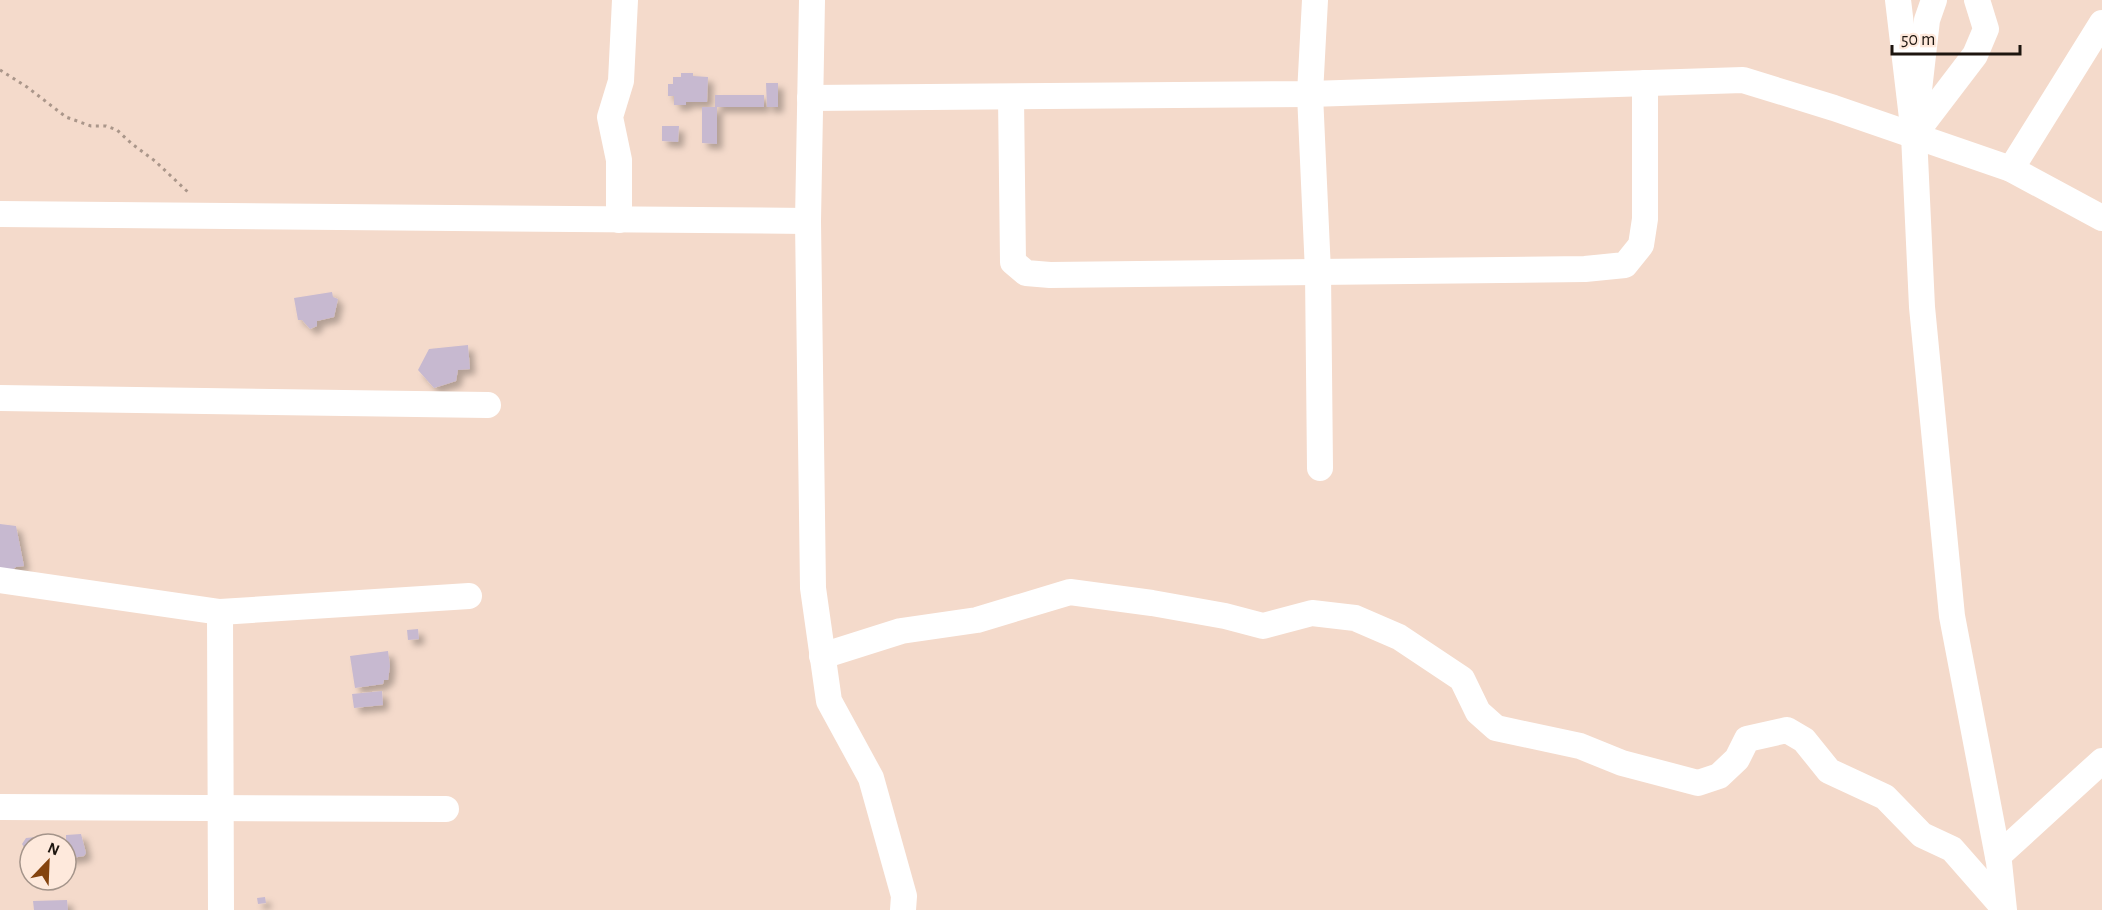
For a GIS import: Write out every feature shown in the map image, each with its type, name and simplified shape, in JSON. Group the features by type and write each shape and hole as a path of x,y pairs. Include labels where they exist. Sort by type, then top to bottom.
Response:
{"street":[{"path":"619,220 619,160 610,117 621,81 625,0"},
{"path":"812,0 808,221 813,588 829,701 871,778 904,896 903,910"},
{"path":"1315,0 1310,94 1318,272 1320,468"},
{"path":"1898,0 1914,135 1922,307 1952,616 1998,856 2004,908"},
{"path":"1914,135 1926,20 1934,0"},
{"path":"1914,135 1975,54 1986,30 1977,0"},
{"path":"2011,169 2102,23"},
{"path":"810,98 1310,94 1743,80 2011,169 2102,218"},
{"path":"1011,97 1013,262 1026,273 1050,275 1585,269 1625,265 1641,245 1645,219 1645,83"},
{"path":"0,214 808,221"},
{"path":"0,398 488,405"},
{"path":"0,580 220,612 469,596"},
{"path":"822,656 902,631 977,620 1070,592 1173,607 1263,626 1312,613 1355,618 1398,637 1462,679 1478,712 1496,728 1580,746 1622,763 1698,783 1719,777 1737,759 1747,739 1786,730 1804,740 1829,771 1885,797 1922,835 1952,849 2004,908"},
{"path":"220,612 221,910"},
{"path":"1998,856 2102,761"},
{"path":"0,807 446,809"}],"path":[{"path":"0,70 27,87 66,117 91,126 106,126 117,130 155,161 213,216"}],"building":[{"path":"681,73 708,77 707,102 686,102 686,105 674,105 674,96 668,96 668,84 673,84 673,77 681,77"},
{"path":"766,83 778,83 778,107 767,107"},
{"path":"715,95 764,95 764,107 717,107 717,144 702,143 702,107 715,107"},
{"path":"662,126 679,126 678,142 662,141"},
{"path":"332,292 333,297 338,299 334,317 317,321 317,326 310,329 302,320 298,320 294,298"},
{"path":"468,345 470,369 458,370 456,381 434,388 418,370 429,349"},
{"path":"0,524 16,526 24,566 16,567 0,579"},
{"path":"418,629 419,639 408,640 407,630"},
{"path":"388,651 390,666 388,680 384,680 383,684 355,688 350,656"},
{"path":"382,691 383,705 354,708 352,694"},
{"path":"78,834 81,834 86,853 78,857"},
{"path":"265,897 266,903 258,904 257,898"},
{"path":"67,900 68,910 34,910 33,901"}]}
